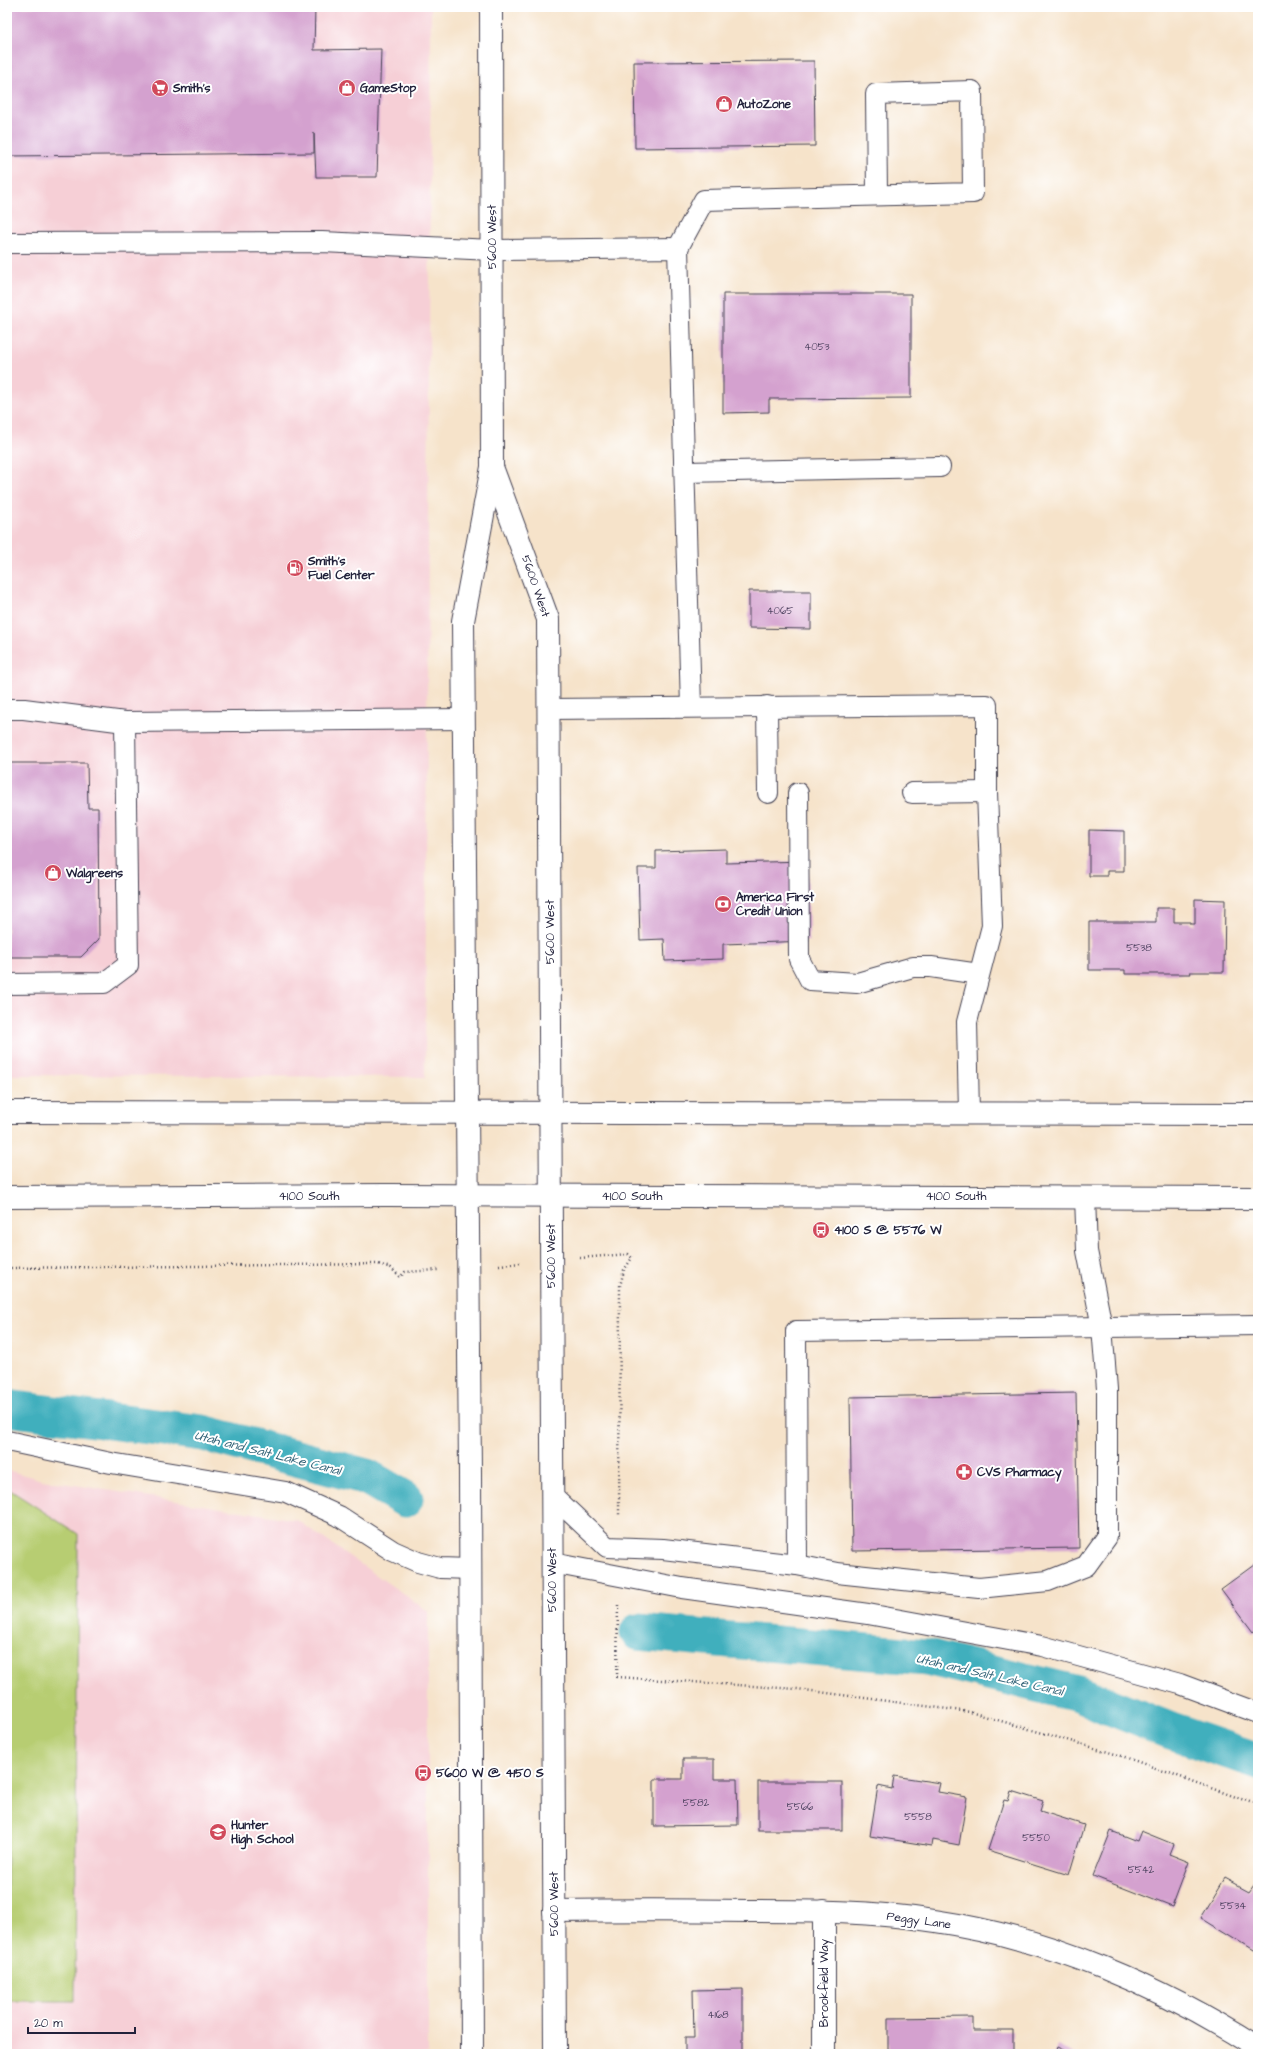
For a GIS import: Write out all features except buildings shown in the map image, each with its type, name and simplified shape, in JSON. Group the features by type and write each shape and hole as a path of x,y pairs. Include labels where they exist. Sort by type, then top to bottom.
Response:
{"main road":[{"name":"5600 West","path":"472,2054 463,621 492,467 492,7"},
{"name":"5600 West","path":"492,467 548,619 555,2054"},
{"path":"7,1112 1258,1114"},
{"name":"4100 South","path":"7,1197 551,1196 1258,1198"},
{"name":"Peggy Lane","path":"554,1911 824,1911 882,1914 937,1921 991,1932 1043,1946 1144,1985 1193,2009 1258,2048"},
{"name":"Brookfield Way","path":"824,1911 824,2054"}],"lane":[{"path":"691,707 678,248 704,200 877,196 973,193 972,91 876,94 877,196"},
{"path":"7,244 322,242 492,250 678,248"},
{"path":"685,472 940,467"},
{"path":"549,709 987,705 987,792 992,926 967,1022 969,1114"},
{"path":"767,706 768,793"},
{"path":"7,709 24,709 125,722 464,719"},
{"path":"7,984 104,983 128,965 125,722"},
{"path":"912,793 987,792"},
{"path":"798,793 799,959 810,980 857,983 913,967 931,967 979,974"},
{"path":"552,1495 607,1547 663,1548 797,1565 837,1573 979,1588 1048,1581 1086,1566 1106,1537 1107,1389 1102,1327 1087,1251 1085,1197"},
{"path":"797,1565 796,1331 1258,1325"},
{"path":"7,1441 111,1463 286,1492 339,1516 393,1552 412,1560 440,1568 470,1569"},
{"path":"552,1563 682,1588 868,1614 1042,1646 1180,1684 1258,1713"}],"path":[{"path":"7,1268 378,1264 391,1268 400,1277 405,1272 628,1254 632,1258 624,1270 620,1286 619,1547"},
{"path":"618,1576 617,1677 796,1689 970,1712 1122,1756 1258,1805"}],"shaded area":[{"path":"7,7 431,7 425,1077 7,1075"},
{"name":"Hunter High School","path":"7,1470 42,1480 297,1520 428,1611 428,2054 7,2054"}],"green space":[{"path":"7,1488 78,1534 75,2001 7,2001"}],"waterway":[{"name":"Utah and Salt Lake Canal","path":"7,1408 203,1433 367,1477 405,1499"},
{"name":"Utah and Salt Lake Canal","path":"638,1632 927,1657 1078,1694 1171,1731 1258,1761"}],"place":[{"name":"Smith's","path":"160,88"},
{"name":"GameStop","path":"347,88"},
{"name":"AutoZone","path":"724,104"},
{"name":"Smith's Fuel Center","path":"295,568"},
{"name":"Walgreens","path":"53,873"},
{"name":"America First Credit Union","path":"723,904"},
{"name":"4100 S @ 5576 W","path":"821,1230"},
{"name":"CVS Pharmacy","path":"964,1472"},
{"name":"5600 W @ 4150 S","path":"423,1773"},
{"name":"Hunter High School","path":"218,1832"}]}
